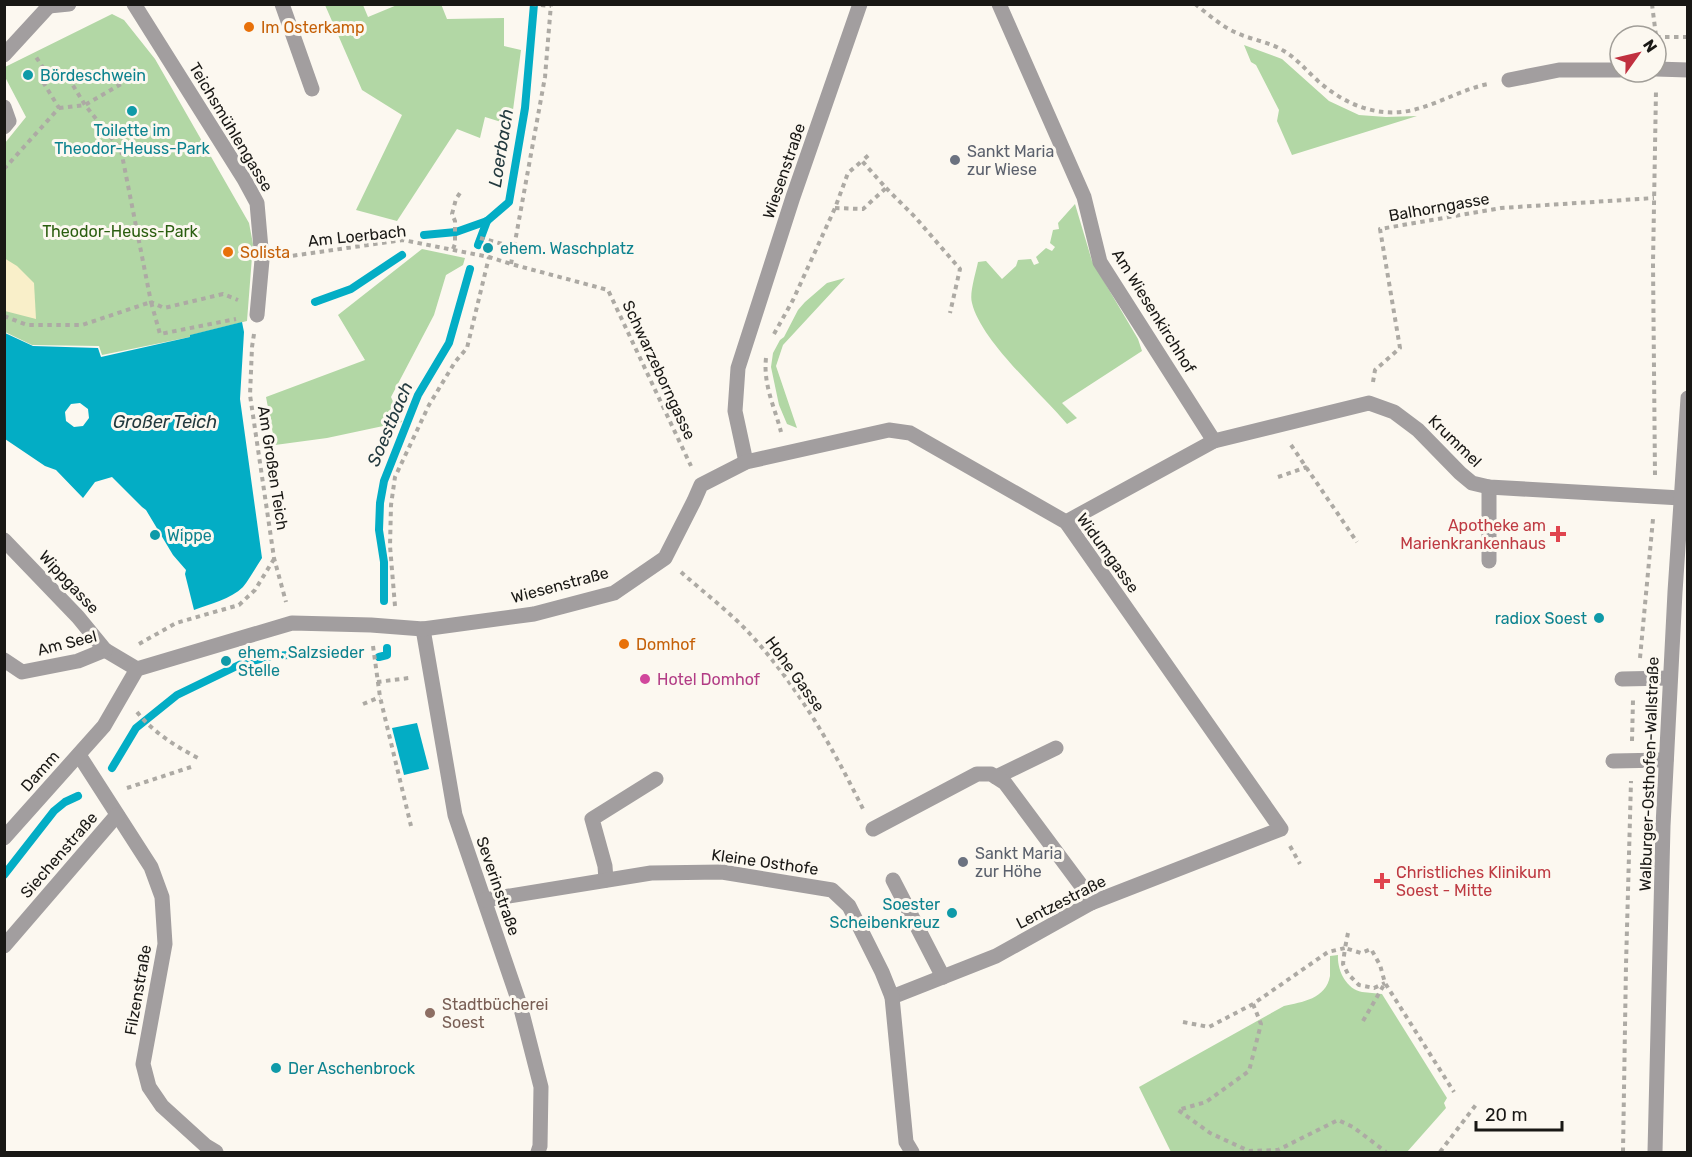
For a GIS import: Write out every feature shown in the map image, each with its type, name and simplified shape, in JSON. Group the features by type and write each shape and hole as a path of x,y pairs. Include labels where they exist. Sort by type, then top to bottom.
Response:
{"street":[{"path":"4,55 48,5 69,4"},
{"name":"Teichsmühlengasse","path":"134,4 257,203 262,260 257,315"},
{"path":"282,4 312,89"},
{"name":"Wiesenstraße","path":"746,462 735,411 738,368 793,197 861,4"},
{"name":"Am Wiesenkirchhof","path":"999,4 1084,197 1100,262 1214,441"},
{"path":"1509,80 1559,70 1608,70"},
{"path":"1668,74 1688,70"},
{"path":"4,107 9,121 4,127"},
{"name":"Walburger-Osthofen-Wallstraße","path":"1655,1152 1666,760 1688,398"},
{"path":"1066,522 1214,441 1369,403"},
{"name":"Krummel","path":"1369,403 1394,412 1418,430 1472,483 1489,487 1681,498"},
{"name":"Widumgasse","path":"746,462 890,430 910,432 1066,522 1281,829"},
{"path":"701,485 746,462"},
{"name":"Wiesenstraße","path":"137,669 292,623 423,629 534,614 614,592 665,558 701,485"},
{"path":"1489,487 1489,561"},
{"name":"Wippgasse","path":"4,540 110,653"},
{"name":"Severinstraße","path":"423,629 455,815 520,1005 541,1087 538,1152"},
{"name":"Am Seel","path":"4,660 22,672 110,653 137,669"},
{"path":"79,755 104,726 137,669"},
{"path":"1629,679 1670,678"},
{"path":"996,777 1056,748"},
{"name":"Filzenstraße","path":"79,755 151,867 162,897 165,944 143,1064 149,1087 162,1106 206,1146 216,1152"},
{"name":"Damm","path":"4,838 79,755"},
{"path":"1613,761 1666,760"},
{"path":"873,829 977,774 991,774 1005,783 1080,884 1091,903"},
{"path":"606,880 605,866 592,819 656,779"},
{"name":"Siechenstraße","path":"4,946 117,815"},
{"name":"Lentzestraße","path":"892,997 996,956 1091,903 1281,829"},
{"name":"Kleine Osthofe","path":"485,900 651,873 722,872 832,890 849,906 892,997 906,1142 912,1152"},
{"path":"893,880 943,977"}],"path":[{"path":"511,264 546,77 549,5 532,4"},
{"path":"1195,4 1234,32 1281,49 1299,61 1337,96 1354,106 1400,112 1424,107 1482,85 1509,80"},
{"path":"1652,4 1654,24"},
{"path":"1668,36 1688,37"},
{"path":"21,37 44,69 43,82 59,108"},
{"path":"44,69 66,74 85,105 121,150 160,334 257,315"},
{"path":"4,169 59,108 85,105 121,84"},
{"path":"1623,1152 1633,698 1629,679 1640,659 1655,497 1653,263 1656,84"},
{"path":"773,337 793,300 835,208 848,173 871,153"},
{"path":"862,161 960,268 950,313"},
{"path":"835,208 863,209 886,188"},
{"path":"453,249 455,221 452,214 456,199 462,190"},
{"name":"Balhorngasse","path":"1369,403 1376,370 1401,348 1380,229 1501,208 1654,198"},
{"path":"480,238 514,247"},
{"name":"Am Loerbach","path":"262,260 403,240 453,249 511,264"},
{"path":"397,627 390,546 391,505 395,477 429,405 455,362 467,348 489,257"},
{"name":"Schwarzeborngasse","path":"511,264 608,290 701,485"},
{"path":"4,316 27,326 82,325 152,302 164,308 223,294 235,298"},
{"name":"Am Großen Teich","path":"257,315 249,395 274,558 292,623"},
{"path":"767,352 766,378 786,454"},
{"path":"1276,425 1357,542"},
{"path":"1278,477 1307,467"},
{"path":"110,653 176,623 239,605 255,590 274,558"},
{"name":"Hohe Gasse","path":"665,558 748,632 779,668 840,763 873,829"},
{"path":"371,625 377,682 411,826"},
{"path":"377,682 430,675"},
{"path":"363,704 380,697"},
{"path":"140,716 150,727 182,750 198,758"},
{"path":"104,796 191,767"},
{"path":"1348,933 1343,964 1348,974 1359,985 1374,988 1385,983"},
{"path":"1183,1022 1209,1027 1253,1004 1328,952 1345,948 1361,953 1371,949 1380,965 1385,983 1454,1092"},
{"path":"1363,1021 1385,983"},
{"path":"1253,1004 1261,1024 1249,1071 1206,1102 1178,1110 1210,1134 1249,1151 1278,1150 1338,1120 1353,1127 1386,1152"},
{"path":"1440,1152 1478,1102"}],"green space":[{"path":"441,4 447,19 504,18 504,46 521,50 511,125 485,117 480,138 457,129 397,221 356,210 402,115 362,90 325,5 363,5 368,17 397,5"},
{"name":"Theodor-Heuss-Park","path":"112,14 124,20 155,59 249,223 253,244 247,321 190,337 102,355 99,346 32,345 5,332 5,143 26,117 5,77 5,67"},
{"path":"1244,45 1282,59 1329,101 1359,115 1417,116 1292,155 1277,121 1279,110 1256,65 1251,62"},
{"path":"1075,204 1092,261 1138,339 1142,351 1062,403 1077,418 1067,424 1013,366 987,334 972,303 971,294 978,262 986,261 1002,279 1016,266 1018,260 1031,259 1034,265 1039,263 1036,257 1046,248 1052,251 1055,247 1050,243 1053,230 1059,229 1058,223"},
{"path":"422,249 465,258 463,265 446,275 434,315 391,397 402,422 327,438 275,445 266,397 365,360 338,315"},
{"path":"845,278 783,345 776,366 797,428 787,424 779,405 771,367 773,353 805,302 827,283"},
{"path":"1338,955 1341,973 1351,987 1362,992 1382,994 1447,1098 1444,1103 1446,1108 1407,1152 1171,1152 1139,1087 1284,1006 1318,995 1328,984 1330,956"}],"sand":[{"path":"4,258 17,266 34,283 36,319 5,311"}],"water":[{"name":"Großer Teich","path":"242,322 244,332 240,399 262,558 246,584 233,595 194,610 186,570 173,555 146,510 112,477 95,482 83,498 56,470 45,466 5,439 5,333 33,346 98,348 101,357 190,337 190,335","holes":["80,403 88,409 89,418 83,426 74,427 66,421 65,412 71,404"]},
{"path":"417,723 429,769 404,775 392,728"}],"waterway":[{"name":"Loerbach","path":"424,235 456,232 487,221 509,202 525,108 534,4"},
{"name":"Soestbach","path":"478,245 487,221"},
{"name":"Loerbach","path":"315,302 351,289 402,255"},
{"name":"Soestbach","path":"384,601 384,562 379,530 384,481 418,395 449,343 470,269"},
{"name":"Soestbach","path":"379,657 387,655 387,648"},
{"name":"Soestbach","path":"112,768 136,728 177,695 241,664 272,656 357,651"},
{"name":"Soestbach","path":"4,875 54,811 65,802 78,796"}],"place":[{"name":"Im Osterkamp","path":"249,27"},
{"name":"Bördeschwein","path":"28,75"},
{"name":"Toilette im Theodor-Heuss-Park","path":"132,111"},
{"name":"Sankt Maria zur Wiese","path":"955,160"},
{"name":"ehem. Waschplatz","path":"488,248"},
{"name":"Solista","path":"228,252"},
{"name":"Apotheke am Marienkrankenhaus","path":"1558,534"},
{"name":"Wippe","path":"155,535"},
{"name":"radiox Soest","path":"1599,618"},
{"name":"Domhof","path":"624,644"},
{"name":"ehem. Salzsieder Stelle","path":"226,661"},
{"name":"Hotel Domhof","path":"645,679"},
{"name":"Sankt Maria zur Höhe","path":"963,862"},
{"name":"Christliches Klinikum Soest - Mitte","path":"1382,881"},
{"name":"Soester Scheibenkreuz","path":"952,913"},
{"name":"Stadtbücherei Soest","path":"430,1013"},
{"name":"Der Aschenbrock","path":"276,1068"}]}
